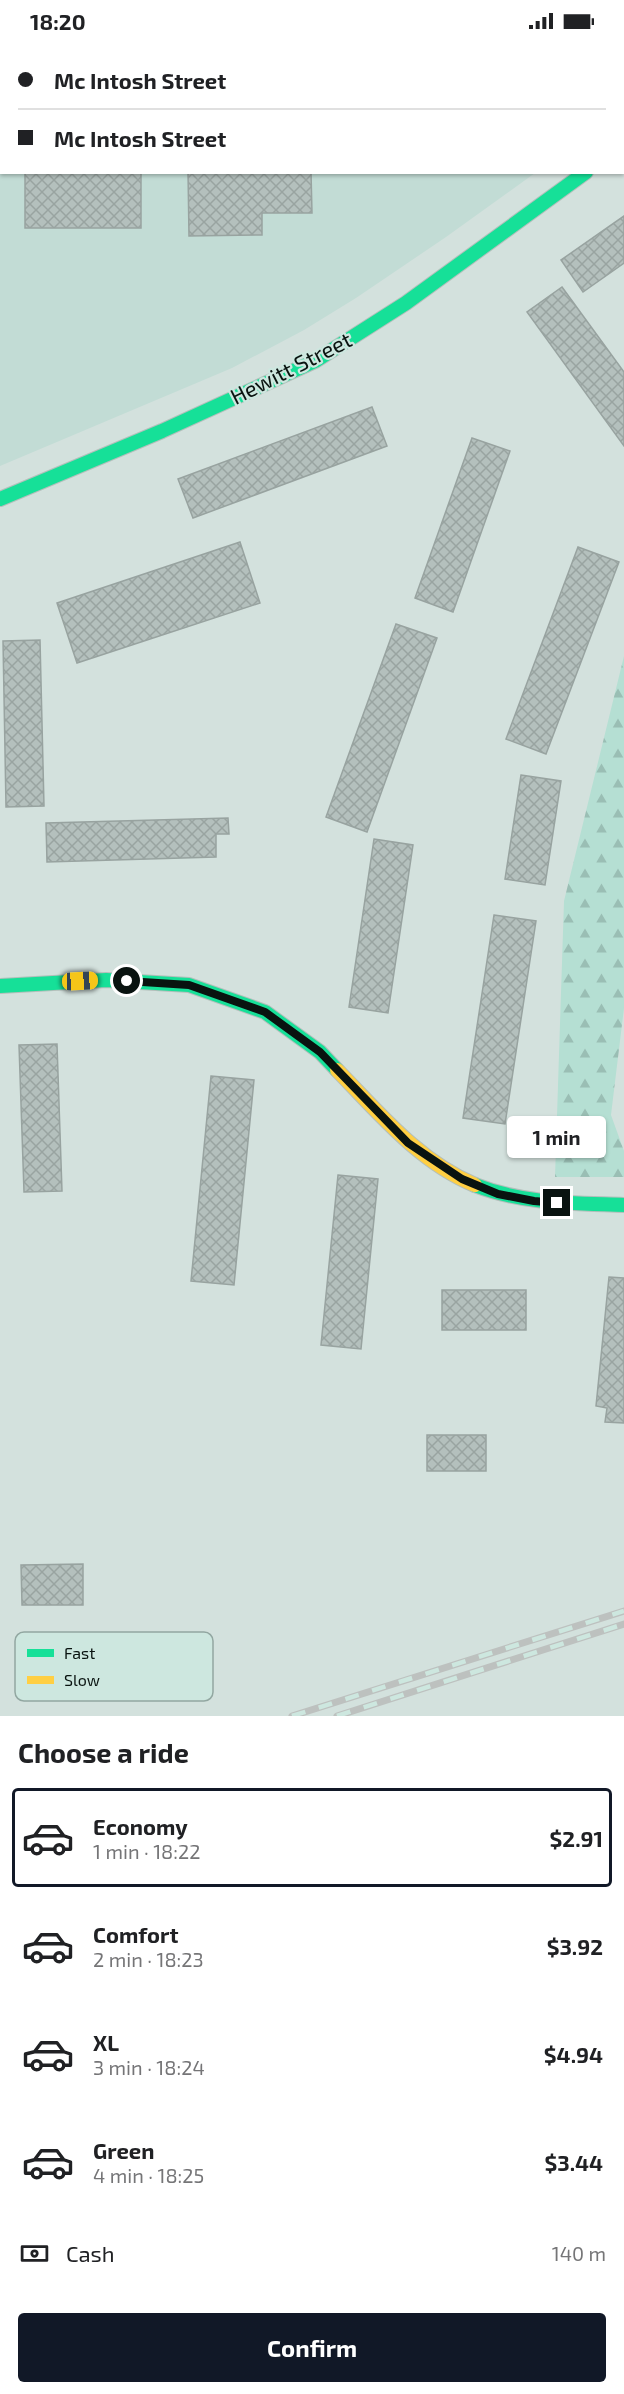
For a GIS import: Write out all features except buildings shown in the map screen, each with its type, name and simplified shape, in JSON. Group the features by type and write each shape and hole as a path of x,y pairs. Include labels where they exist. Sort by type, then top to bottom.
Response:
{"street":[{"name":"Hewitt Street","path":"0,499 162,431 315,361 406,303 583,174"},
{"path":"0,986 106,980 189,985 222,996 265,1012 320,1052 408,1143 462,1179 498,1194 534,1201 624,1205"}],"shaded area":[{"path":"0,174 534,174 446,237 304,330 232,368 0,466"}],"green space":[{"path":"624,656 624,1008 611,1115 624,1151 624,1177 555,1177 564,901"}],"railway":[{"path":"292,1716 624,1611"},
{"path":"337,1716 624,1624"}],"traffic: fast":[{"path":"0,499 162,431 315,361 406,303 583,174"},
{"path":"0,986 106,980 189,985 265,1012 320,1052 337,1070"},
{"path":"475,1185 530,1199 624,1205"}],"traffic: slow":[{"path":"337,1070 400,1135 436,1163 475,1185"}],"route":[{"path":"127,981 189,985 265,1012 320,1052 408,1143 462,1179 498,1194 557,1203"}]}
